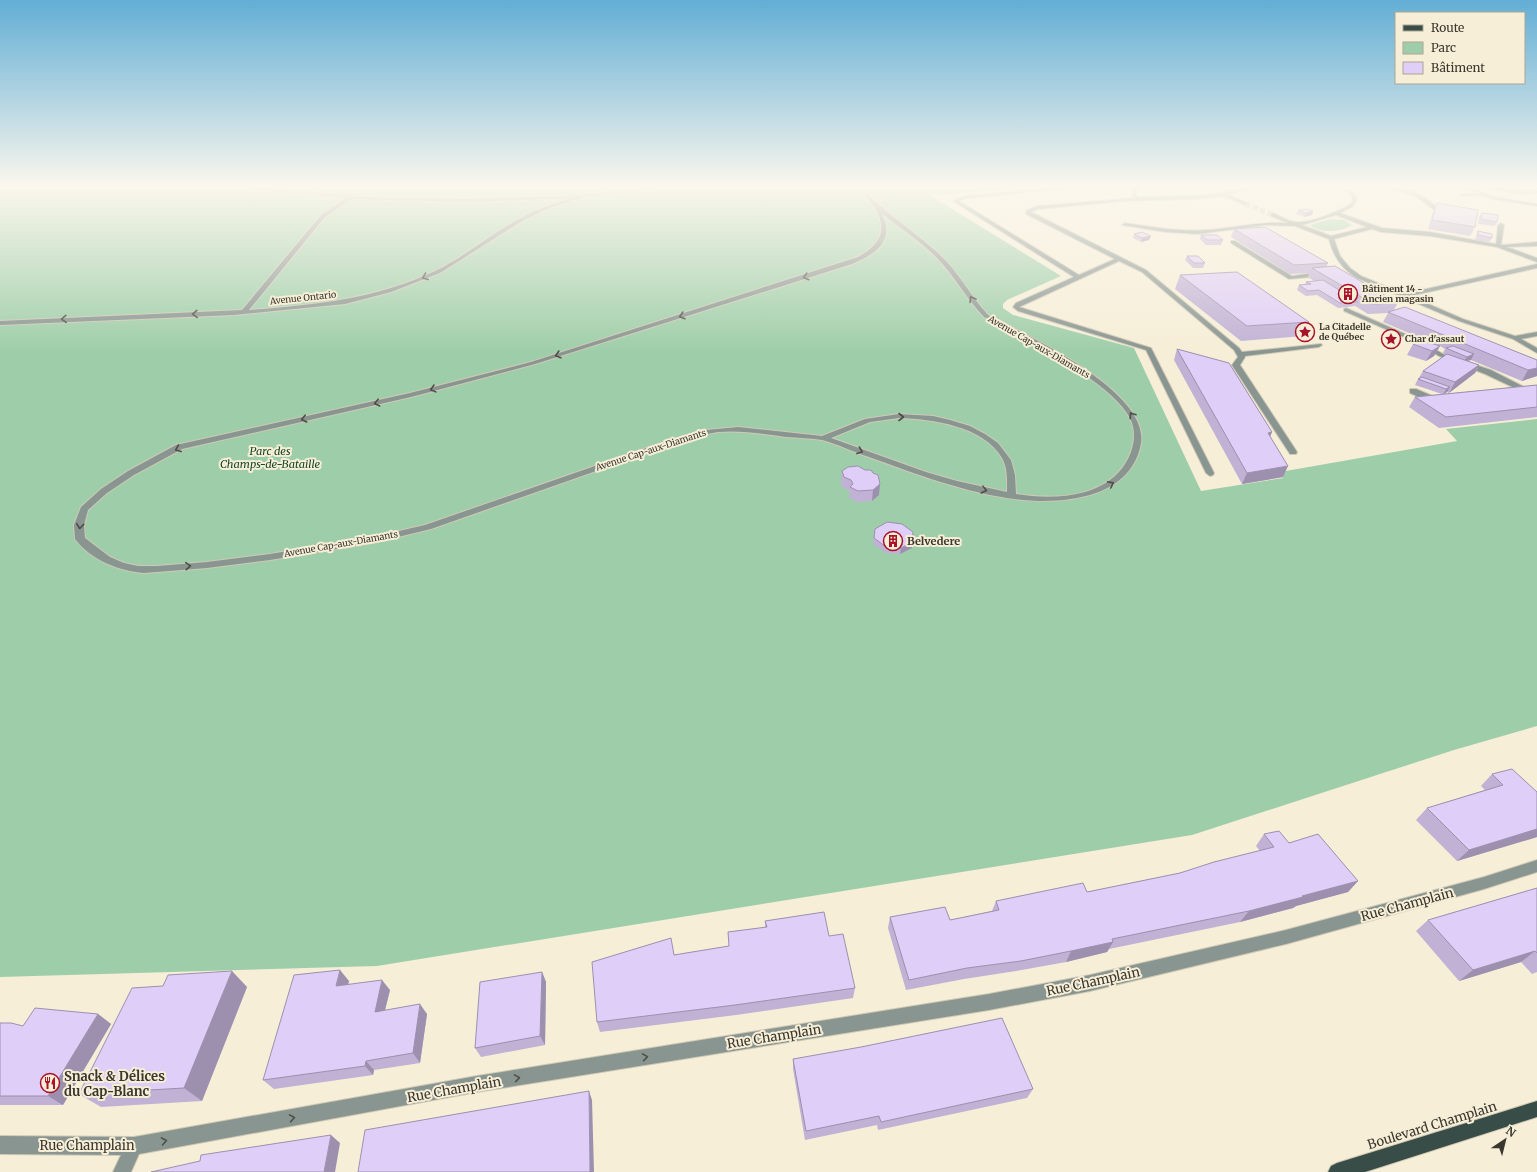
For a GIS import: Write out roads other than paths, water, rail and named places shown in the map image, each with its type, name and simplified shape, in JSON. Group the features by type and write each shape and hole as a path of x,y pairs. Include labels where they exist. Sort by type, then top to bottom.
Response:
{"main road":[{"name":"Boulevard Champlain","path":"1337,1172 1537,1109"}],"street":[{"path":"244,312 301,243"},
{"name":"Avenue Ontario","path":"0,323 244,312 345,302 389,291 438,272 484,243"},
{"name":"Avenue Cap-aux-Diamants","path":"880,243 873,252 850,263 533,363 411,395 179,447 131,473 104,491 84,509 79,525 80,539 96,554 113,564 139,570 225,563 379,540 426,528 638,453 707,432 732,429 824,438 940,479 1012,495 1038,498 1068,498 1097,491 1118,480 1130,464 1135,452 1139,431 1135,419 1124,403 1106,387 1073,364 986,316 975,304 964,286 936,255 921,243"},
{"path":"1022,243 1078,277"},
{"path":"1087,243 1150,276 1222,336 1241,354"},
{"path":"1234,243 1291,278 1330,273"},
{"path":"1333,243 1338,258 1346,272 1466,322 1515,338 1537,351"},
{"path":"1479,243 1529,250"},
{"path":"1498,246 1537,244"},
{"path":"1498,246 1537,260"},
{"path":"1119,259 1018,304 1016,307 1020,310 1140,344 1149,349 1210,473"},
{"path":"1402,296 1537,266"},
{"path":"1346,310 1417,341 1441,355 1488,372 1528,389 1509,391"},
{"path":"1515,338 1537,334"},
{"path":"1241,354 1319,345"},
{"path":"1241,354 1242,358 1232,366 1293,452"},
{"path":"1413,390 1432,400 1447,398"},
{"path":"824,438 858,423 885,417 923,417 956,424 988,438 1005,456 1011,471 1012,495"},
{"name":"Rue Champlain","path":"0,1145 134,1146 477,1084 989,1002 1090,983 1286,937 1484,883 1537,866"},
{"path":"122,1172 134,1146"}],"place":[{"name":"Bâtiment 14 - Ancien magasin","path":"1348,294"},
{"name":"La Citadelle de Québec","path":"1305,332"},
{"name":"Char d'assaut","path":"1391,339"},
{"name":"Belvedere","path":"893,541"},
{"name":"Snack & Délices du Cap-Blanc","path":"50,1083"}],"park label":[{"name":"Parc des Champs-de-Bataille","path":"270,457"}]}
